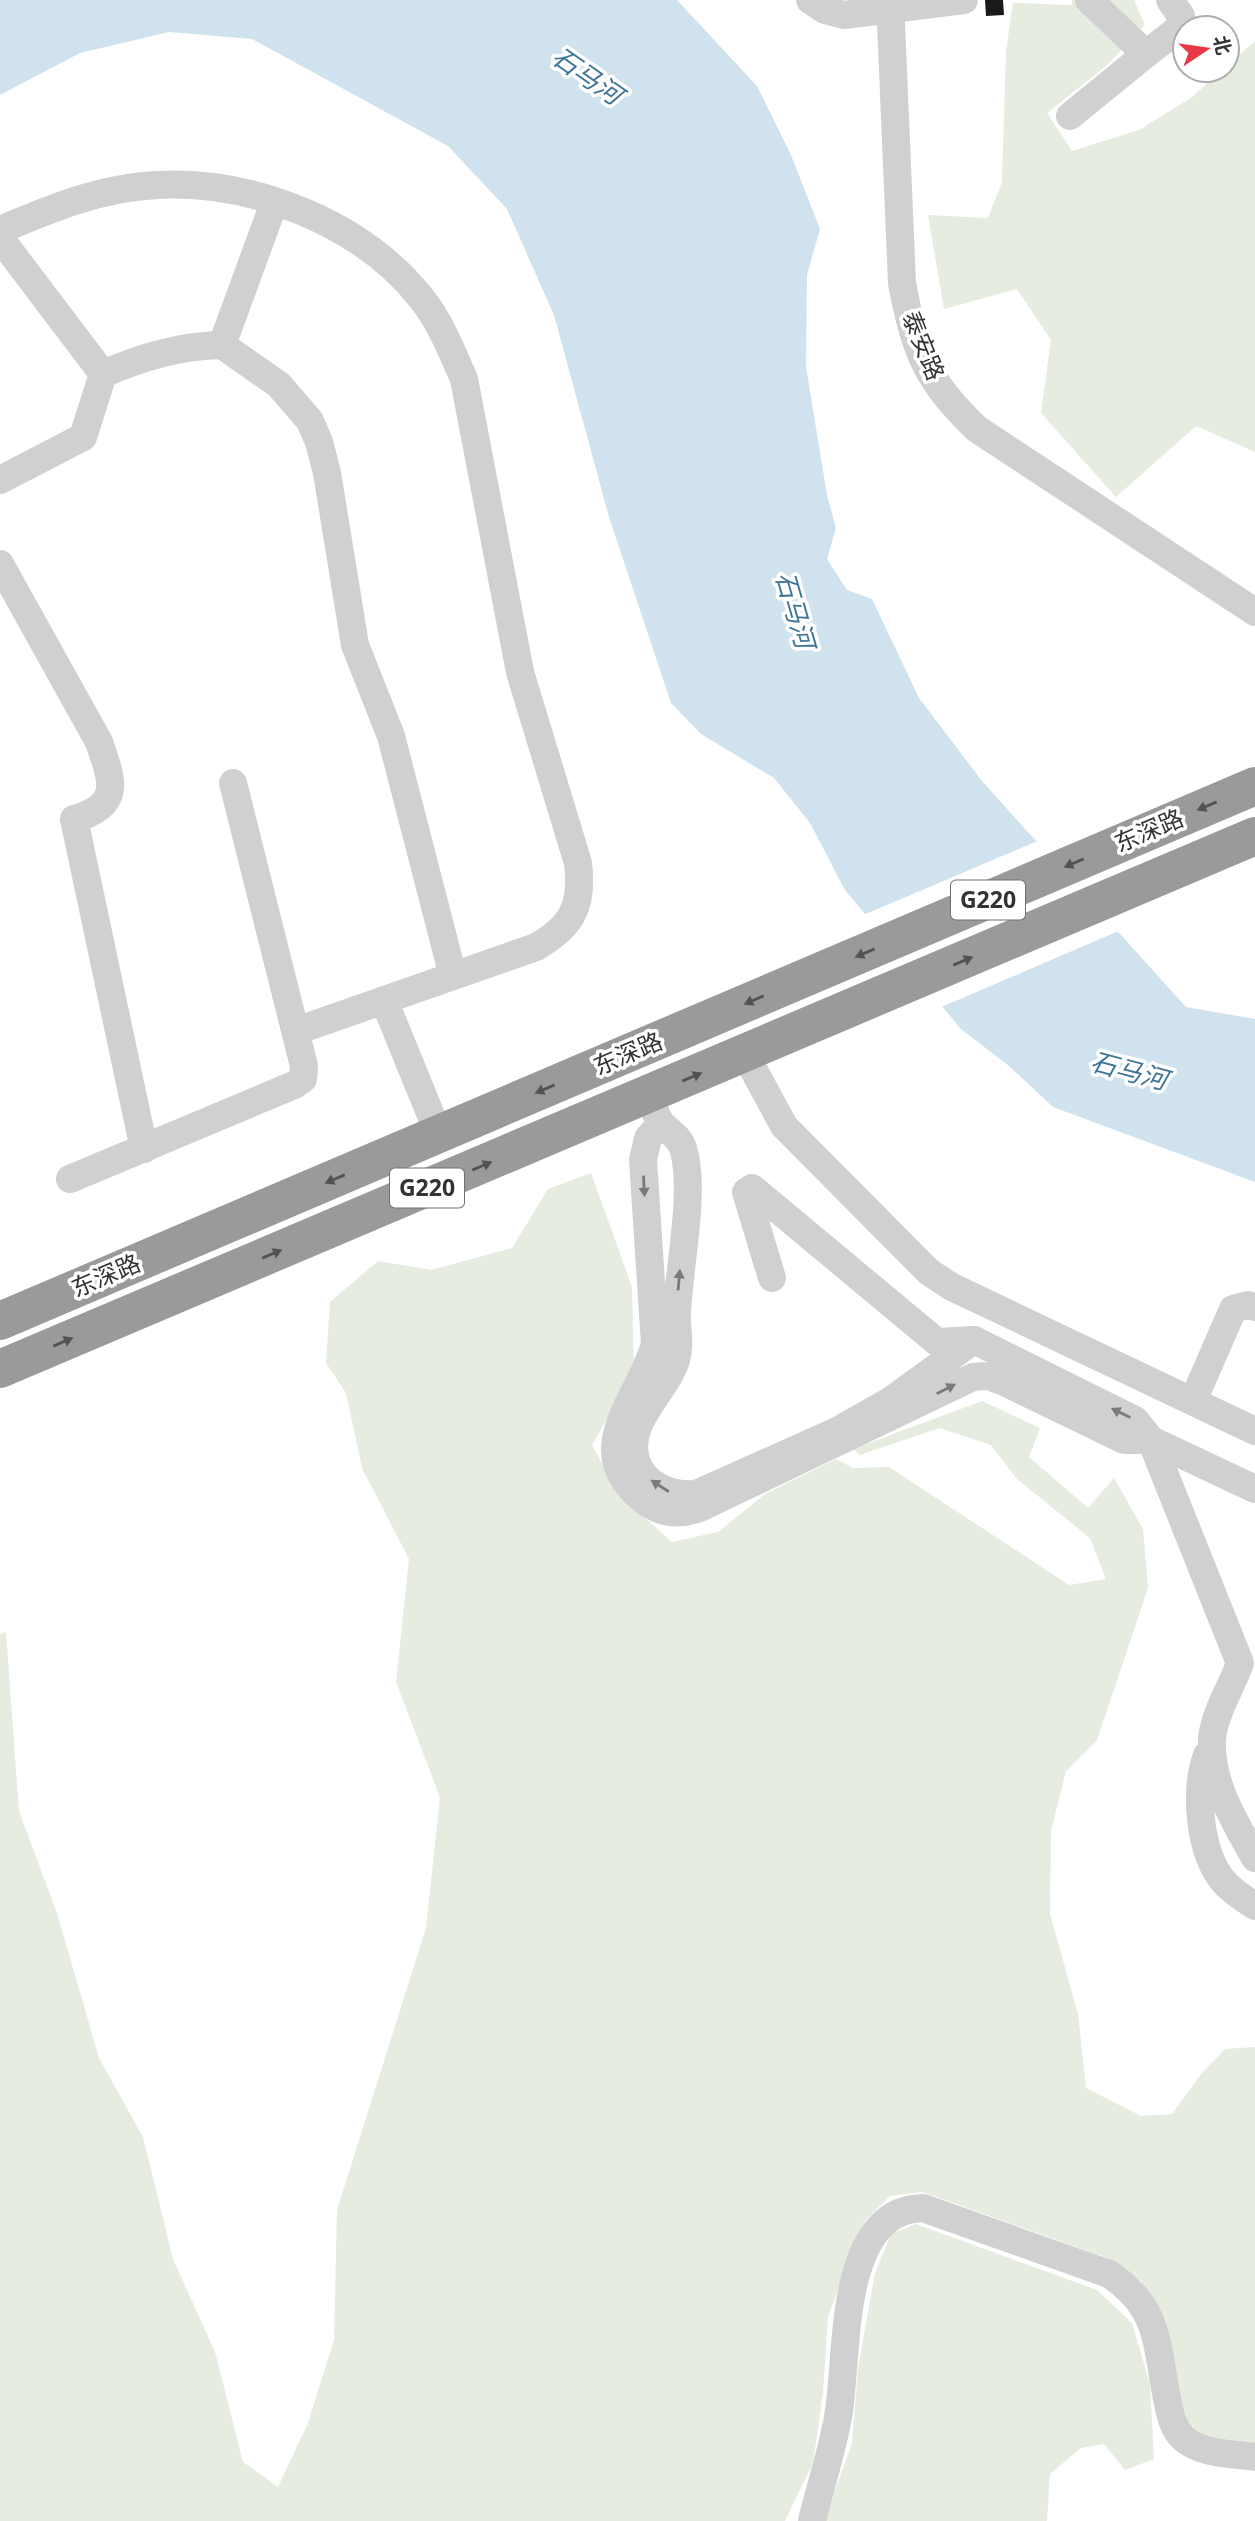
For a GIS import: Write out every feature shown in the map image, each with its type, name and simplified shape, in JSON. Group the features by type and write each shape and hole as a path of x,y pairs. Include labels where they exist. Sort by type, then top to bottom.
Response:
{"highway":[{"name":"东深路","path":"0,1321 1255,786"},
{"name":"东深路","path":"0,1369 655,1109 745,1054 1255,836"}],"street":[{"path":"810,0 834,14 890,5 964,0"},
{"path":"1089,0 1146,54"},
{"path":"1070,116 1182,26 1181,16 1170,0"},
{"name":"泰安路","path":"890,5 902,283 909,323 925,363 947,400 978,429 1255,612"},
{"path":"0,230 88,197 157,185 235,192 274,203 318,219 363,243 397,271 423,300 445,335 464,379 477,433 490,527 520,672 578,863 581,887 577,906 553,937 536,947 296,1031"},
{"path":"222,345 274,203"},
{"path":"0,238 103,374"},
{"path":"103,374 162,352 194,346 222,345 279,385 310,421 319,442 355,645 391,736 453,976"},
{"path":"0,480 83,437 103,374"},
{"path":"0,564 99,742 107,763 111,789 106,802 96,812 74,818 144,1149"},
{"path":"70,1180 300,1083 303,1079 304,1066 296,1031 233,783"},
{"path":"384,1000 439,1135"},
{"path":"745,1054 784,1126 929,1272 952,1287 1255,1431"},
{"path":"655,1109 676,1135 683,1149 687,1206 678,1293 679,1346 675,1362 641,1419 634,1437 636,1461 645,1475 663,1490 679,1495 696,1494 837,1431 890,1401 974,1340"},
{"path":"655,1109 643,1160 655,1344 650,1365 616,1429 614,1451 619,1473 631,1490 649,1505 670,1514 700,1508 973,1377 988,1376 1124,1440 1151,1440 1255,1489"},
{"path":"772,1278 759,1225 746,1198 746,1192 752,1188 937,1342 974,1340 1135,1420 1151,1440 1247,1664 1212,1739 1202,1768 1204,1834 1212,1861 1223,1882 1255,1906"},
{"path":"1193,1401 1233,1309 1248,1305 1255,1307"},
{"path":"1212,1739 1217,1776 1228,1809 1255,1858"},
{"path":"812,2521 838,2417 848,2307 861,2261 873,2236 892,2217 907,2208 923,2208 1109,2274 1133,2290 1151,2319 1171,2420 1184,2439 1208,2450 1255,2457"}],"shaded area":[{"path":"1072,0 1134,0 1145,25 1106,66 1047,113 1072,151 1139,130 1191,98 1206,84 1241,84 1241,54 1255,41 1255,452 1196,426 1116,497 1041,413 1051,340 1017,289 944,309 928,215 988,218 1002,182 1006,51 1013,3 1072,5"},
{"path":"591,1173 632,1287 634,1371 592,1445 619,1495 672,1542 718,1532 765,1494 836,1459 853,1468 889,1467 1069,1585 1106,1579 1090,1538 1017,1479 991,1445 939,1428 860,1455 853,1449 982,1401 1040,1428 1029,1457 1088,1508 1114,1478 1143,1529 1148,1588 1097,1740 1066,1771 1051,1831 1050,1914 1078,2014 1086,2088 1141,2116 1172,2114 1202,2073 1225,2049 1255,2047 1255,2448 1202,2437 1186,2422 1161,2323 1141,2281 1107,2258 923,2192 890,2196 864,2222 828,2317 823,2393 813,2463 785,2521 0,2521 0,1634 6,1632 19,1811 57,1913 99,2058 143,2137 173,2259 215,2352 243,2462 278,2487 308,2423 334,2340 337,2210 426,1928 440,1797 396,1682 409,1559 362,1468 346,1393 326,1363 330,1302 378,1261 431,1270 512,1248 548,1189"},
{"path":"916,2224 1097,2290 1132,2323 1150,2384 1154,2459 1125,2470 1104,2444 1081,2448 1050,2474 1047,2521 824,2521 852,2443 858,2368 875,2273 891,2234"}],"water":[{"name":"石马河","path":"0,0 677,0 757,86 791,155 820,229 807,275 806,367 827,495 836,528 827,559 847,590 872,599 919,698 982,781 1186,1007 1255,1019 1255,1182 1053,1107 1009,1066 961,1029 845,890 810,823 774,778 701,734 671,703 609,517 554,315 507,209 448,146 252,39 169,32 80,53 0,95"}],"pier":[{"path":"1040,840 1121,930 939,1008 861,916"}],"building":[{"path":"985,0 1003,0 1004,15 986,16"}]}
